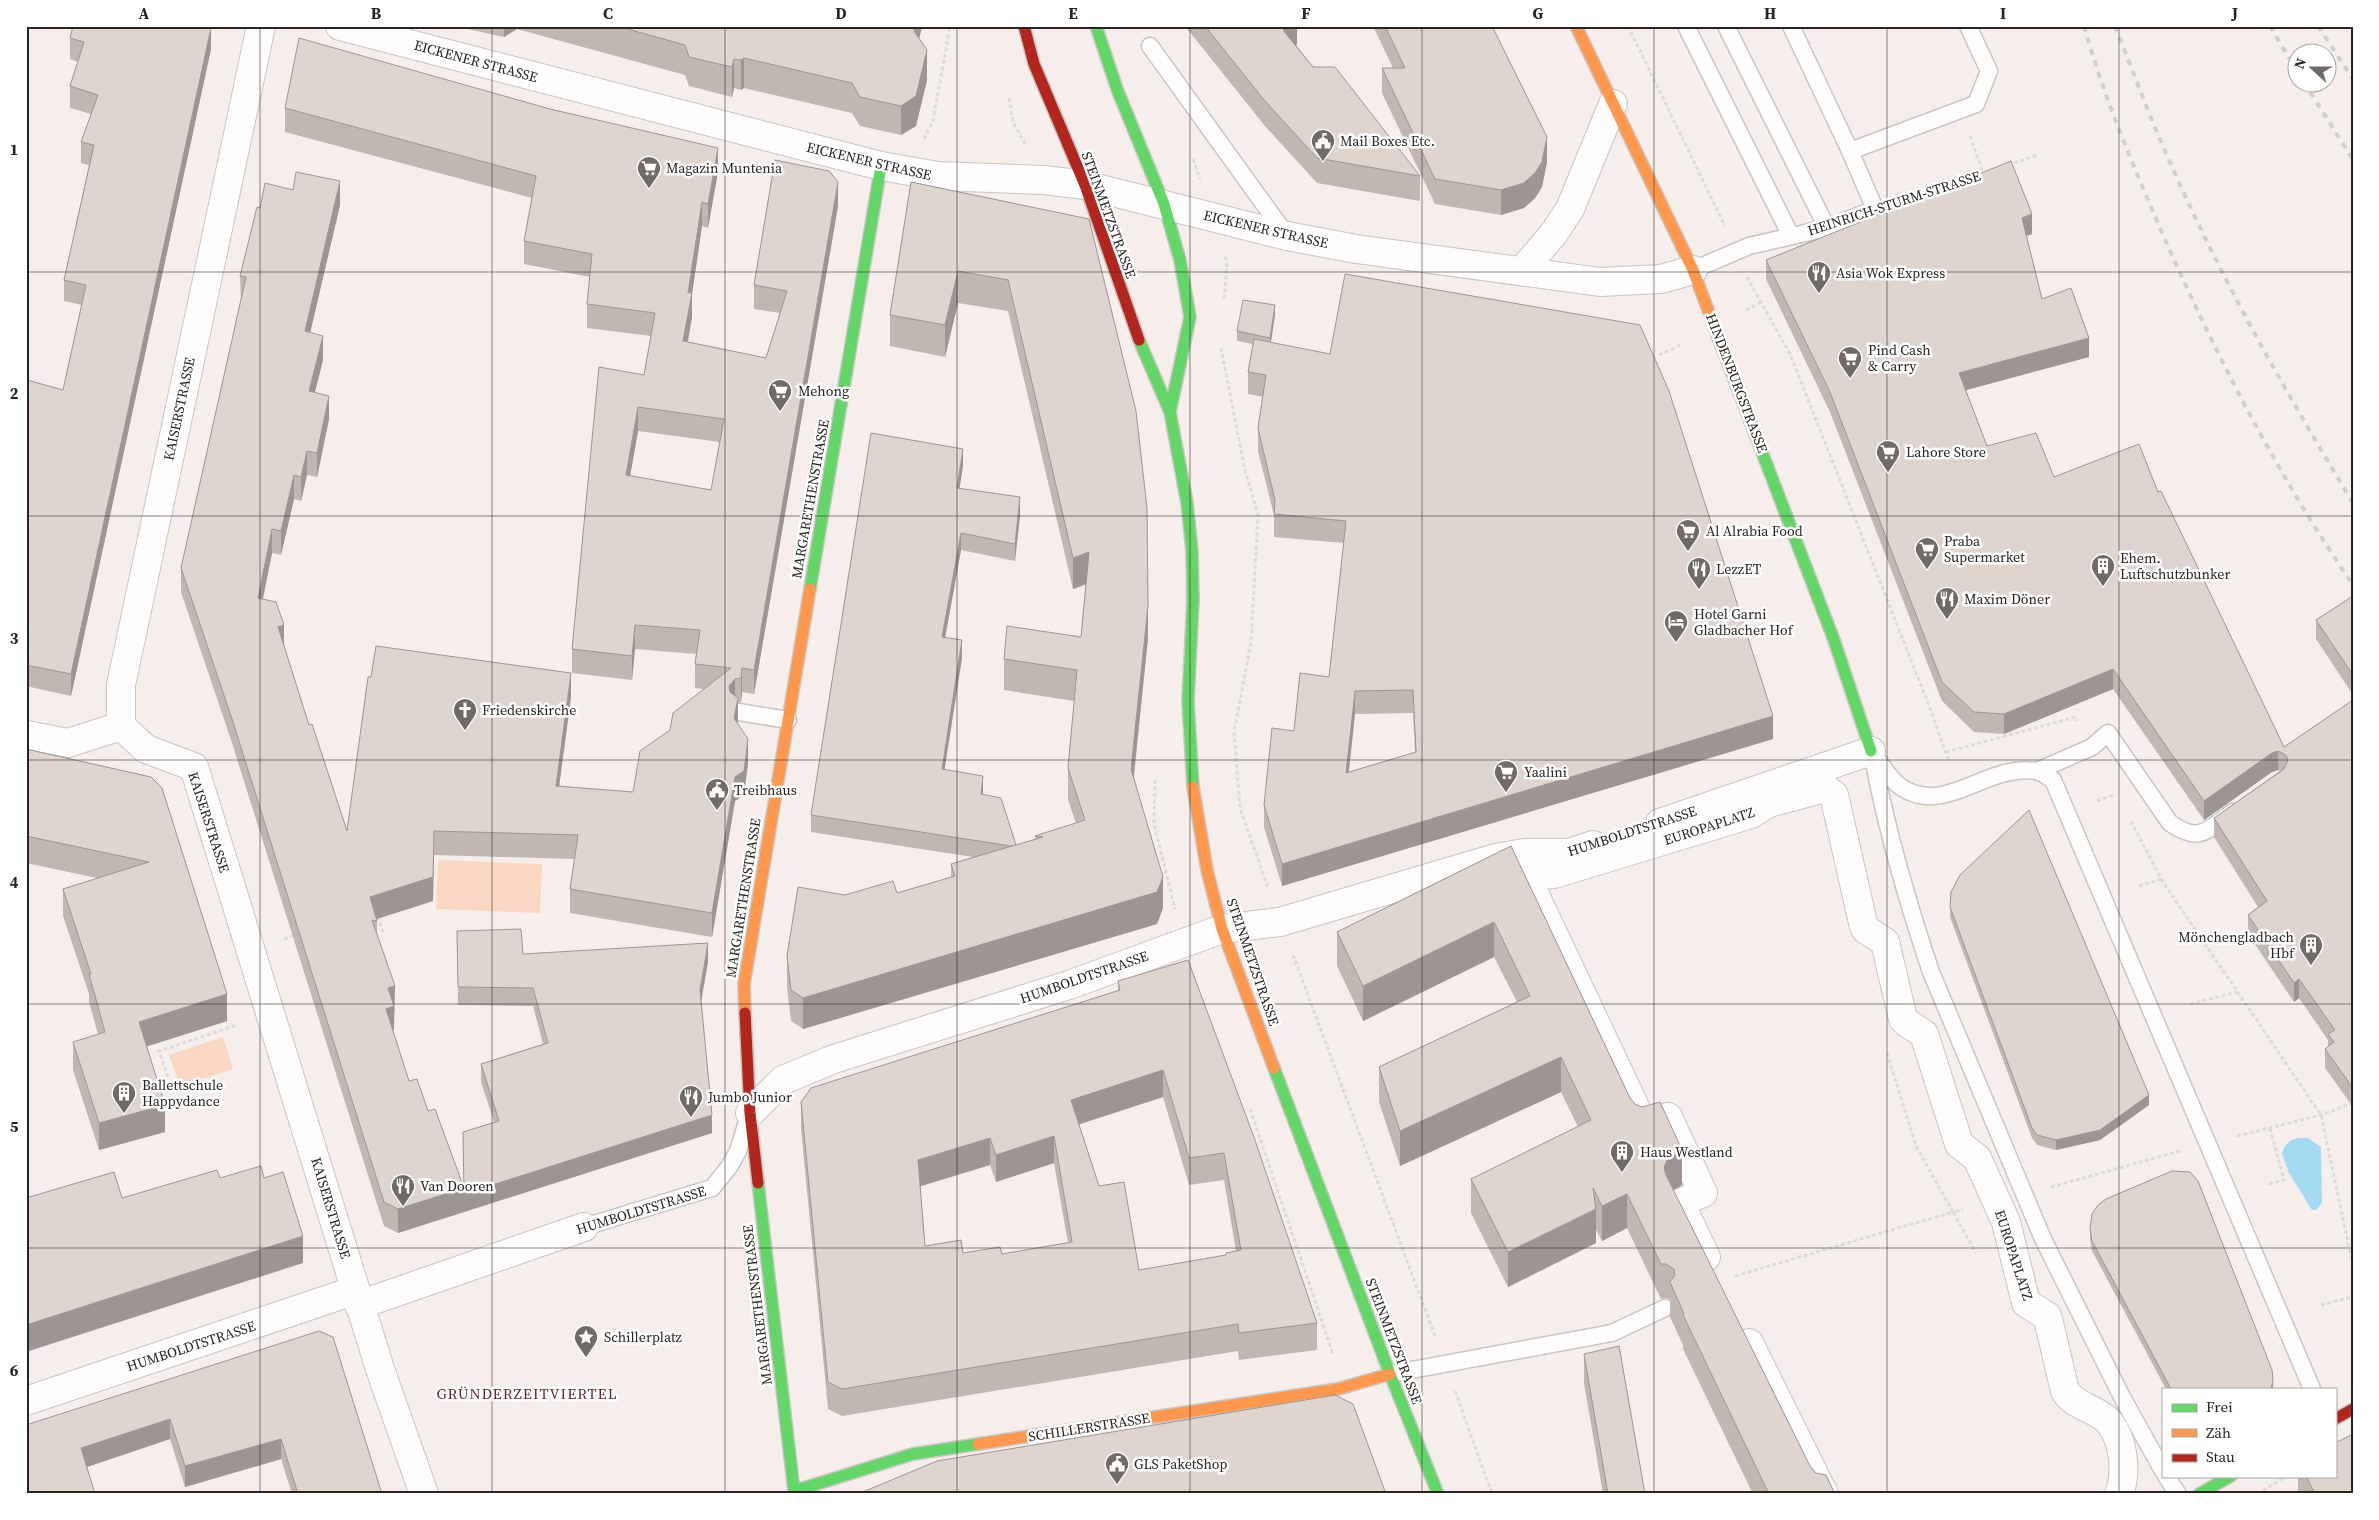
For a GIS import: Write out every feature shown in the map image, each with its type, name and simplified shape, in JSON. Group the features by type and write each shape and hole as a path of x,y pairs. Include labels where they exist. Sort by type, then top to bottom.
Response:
{"street":[{"name":"KAISERSTRASSE","path":"261,26 120,685 121,726 146,749 194,767 358,1298 424,1494"},
{"name":"EICKENER STRASSE","path":"340,26 882,166 908,171 938,176 1044,180 1086,185 1287,236 1356,249 1600,282 1661,279 1693,270"},
{"name":"STEINMETZSTRASSE","path":"1024,26 1034,64 1086,185 1130,319 1170,412 1187,503 1192,551 1193,601 1188,701 1190,760 1196,815 1207,870 1222,929 1390,1374 1438,1494"},
{"name":"STEINMETZSTRASSE","path":"1096,26 1117,89 1164,204 1180,260 1190,317 1170,412"},
{"name":"HINDENBURGSTRASSE","path":"1576,26 1693,270 1830,631 1871,751"},
{"path":"1522,271 1554,233 1570,209 1613,104"},
{"name":"MARGARETHENSTRASSE","path":"793,1492 750,1113 744,984 882,166"},
{"path":"26,735 68,743 121,726"},
{"name":"HUMBOLDTSTRASSE","path":"750,1113 783,1080 834,1059 1069,985 1222,929 1280,922 1496,858 1524,853 1569,853 1871,751"},
{"name":"EUROPAPLATZ","path":"1717,1281 1680,1203 1702,1193 1668,1116 1644,1126 1526,876 1554,874 1751,814 1770,803 1821,788 1831,791 1865,929 1885,942 1903,1019 1924,1034 1959,1144 1977,1158 2006,1222 2026,1303 2047,1316 2064,1391 2069,1398 2109,1421 2119,1444 2124,1470 2119,1494"},
{"name":"HUMBOLDTSTRASSE","path":"26,1401 584,1227"},
{"path":"1739,1324 1824,1494"},
{"name":"SCHILLERSTRASSE","path":"793,1492 913,1454 1338,1388 1390,1374"},
{"path":"2336,1418 2353,1409"},
{"path":"2199,1494 2227,1478"}],"lane":[{"path":"1686,26 1791,236"},
{"path":"1726,26 1827,228"},
{"path":"1791,26 1850,150 1875,209"},
{"path":"1850,150 1976,104 1989,71 1968,26"},
{"path":"1150,46 1287,236"},
{"name":"HEINRICH-STURM-STRASSE","path":"1693,270 1738,251 1827,228 1875,209"},
{"path":"739,712 788,720"},
{"path":"1871,751 1899,786 1918,796 1935,798 1995,776 2015,772 2037,771 2087,749 2108,733 2170,823 2185,833 2200,834 2247,802"},
{"path":"1871,751 1882,811 1918,935 1931,972 2043,1239 2158,1465"},
{"path":"2037,771 2053,780 2312,1388"},
{"name":"HUMBOLDTSTRASSE","path":"584,1227 712,1188 729,1167 738,1151 750,1113"},
{"path":"1390,1374 1612,1333 1665,1308"},
{"path":"2167,1478 2178,1494"}],"path":[{"path":"908,171 934,121 950,26"},
{"path":"1628,26 1738,251 1749,281 1790,354 1946,752 2076,717 2094,773 2116,794 2121,802"},
{"path":"1960,110 1983,173"},
{"path":"2001,167 2038,155"},
{"path":"1192,156 1214,216 1227,263 1224,300"},
{"name":"HEINRICH-STURM-STRASSE","path":"1875,209 1992,170"},
{"path":"1221,346 1244,466 1258,515 1251,642 1234,732 1240,808 1280,922 1446,1364 1492,1494"},
{"path":"2098,801 2116,794"},
{"path":"2130,819 2161,879 2321,1115 2353,1266"},
{"path":"2140,886 2161,879"},
{"path":"376,908 383,933"},
{"path":"2190,1004 2237,992"},
{"path":"168,1077 160,1051 270,1014"},
{"path":"1886,1052 1916,1146 1953,1212"},
{"path":"2025,1195 2209,1143 2321,1115 2353,1102"},
{"path":"2270,1128 2284,1180 2270,1184"},
{"path":"1717,1281 1996,1201"},
{"path":"2321,1305 2353,1297"},
{"path":"2259,1494 2283,1478"}],"shaded area":[{"path":"438,860 542,864 540,913 436,909"},
{"path":"223,1037 233,1069 180,1086 169,1055"}],"water":[{"path":"2298,1138 2308,1138 2321,1147 2322,1203 2316,1210 2312,1210 2289,1173 2282,1154 2287,1143"}],"building":[{"path":"73,26 210,26 211,28 71,674 26,665 26,382 27,380 63,390 86,285 64,280 94,145 81,142 98,95 70,86 84,42 70,38"},
{"path":"617,26 915,26 914,31 927,50 916,96 901,106 860,97 852,83 744,58 741,60 734,59 732,67 689,57 685,45"},
{"path":"1205,26 1288,26 1283,30 1313,67 1335,67 1420,176 1317,158 1265,101"},
{"path":"1385,26 1492,26 1547,137 1542,162 1535,173 1524,183 1501,190 1435,179 1382,68 1405,68"},
{"path":"299,38 550,109 718,148 708,204 702,202 688,293 692,293 683,341 766,358 787,291 754,285 775,160 829,171 838,182 754,670 742,668 741,678 735,679 729,686 730,692 738,698 734,718 748,739 744,771 735,777 712,913 570,889 578,835 434,831 433,877 370,897 377,921 372,920 395,986 388,988 394,1006 386,1009 409,1081 417,1079 428,1111 435,1109 464,1188 398,1209 384,1202 232,719 181,568 246,277 240,276 257,207 260,208 265,183 293,190 296,172 340,181 305,331 323,336 309,391 329,396 317,453 307,451 301,477 294,475 281,531 272,529 258,598 276,602 284,625 278,627 309,725 312,724 347,831 368,677 371,677 376,646 571,673 556,786 633,792 640,751 670,730 673,713 731,668 695,664 700,630 635,625 632,656 572,649 599,367 644,375 655,313 587,304 592,254 524,241 536,176 285,108","holes":["638,407 724,419 711,490 626,475"]},
{"path":"2011,161 2032,214 2022,218 2042,299 2071,288 2089,338 1959,373 1987,446 2036,433 2054,477 2139,444 2158,492 2161,491 2284,747 2353,700 2353,1088 2325,1049 2334,1042 2328,1034 2335,1030 2299,979 2294,983 2248,915 2267,901 2214,818 2284,769 2288,760 2286,755 2278,751 2272,753 2204,801 2113,669 2004,714 1974,712 1942,682 1830,392 1766,260"},
{"path":"911,182 1089,219 1136,411 1147,508 1148,606 1131,769 1163,877 1157,892 803,998 791,990 787,956 798,887 845,895 893,881 897,893 955,876 951,864 1043,837 1035,836 1085,820 1068,768 1077,670 1004,659 1007,626 1081,637 1089,552 1073,558 1008,280 958,271 945,325 890,315"},
{"path":"1345,274 1640,325 1669,391 1773,716 1282,864 1264,805 1272,728 1294,731 1300,673 1329,677 1346,521 1274,514 1275,500 1258,428 1266,375 1248,372 1254,339 1330,354","holes":["1413,690 1416,752 1346,773 1355,691"]},
{"path":"1243,300 1275,305 1270,338 1237,331"},
{"path":"871,433 963,449 957,488 1020,497 1015,544 961,533 942,637 962,640 942,769 983,776 981,794 1001,798 1016,845 1011,846 811,815"},
{"path":"2353,596 2353,675 2316,620"},
{"path":"26,749 151,777 162,788 227,994 139,1022 165,1105 99,1123 73,1042 105,1032 89,974 91,974 63,889 149,862 26,836"},
{"path":"2029,810 2149,1095 2100,1130 2056,1140 2037,1135 2032,1128 1950,907 1951,892 1960,875"},
{"name":"Haus Westland","path":"1511,846 1630,1098 1635,1104 1642,1107 1660,1102 1682,1150 1667,1160 1664,1168 1666,1175 1810,1466 1816,1473 1826,1475 1835,1494 1769,1494 1683,1315 1670,1282 1675,1275 1674,1269 1666,1264 1661,1264 1627,1194 1602,1206 1593,1188 1596,1209 1508,1252 1471,1179 1591,1120 1561,1057 1400,1131 1379,1067 1530,996 1494,922 1363,986 1337,932"},
{"path":"521,929 523,954 708,943 700,990 712,1115 464,1194 463,1132 499,1121 481,1064 548,1043 533,988 458,987 457,931"},
{"path":"1188,960 1255,1140 1317,1323 1239,1333 1238,1324 842,1389 828,1382 801,1102 811,1088 1120,990 1118,981","holes":["1163,1070 1189,1158 1224,1153 1241,1250 1226,1253 1226,1255 1139,1270 1124,1182 1099,1186 1071,1100","1054,1136 1072,1242 1002,1254 1000,1247 963,1253 961,1240 925,1246 918,1160 990,1138 996,1155"]},
{"path":"261,1166 264,1178 283,1172 303,1236 26,1325 26,1198 114,1172 122,1198 217,1170 220,1178"},
{"path":"2172,1171 2190,1172 2198,1181 2272,1370 2271,1388 2170,1388 2092,1241 2090,1229 2092,1214 2098,1205 2106,1199"},
{"path":"319,1331 333,1337 382,1494 298,1494 281,1439 185,1466 170,1419 81,1448 95,1494 26,1494 26,1425"},
{"path":"1619,1346 1645,1494 1608,1494 1584,1354"},
{"path":"1335,1395 1353,1404 1386,1494 858,1494 937,1461"},
{"path":"2353,1434 2353,1494 2315,1494 2307,1478 2336,1478 2336,1442"}],"railway":[{"path":"2084,26 2098,72 2123,140 2172,256 2218,353 2295,495 2353,585"},
{"path":"2115,26 2162,143 2210,248 2279,377 2353,503"},
{"path":"2270,26 2286,53"},
{"path":"2318,26 2353,79"},
{"path":"2310,92 2353,160"}],"traffic: fast":[{"path":"1096,26 1117,89 1164,204 1180,260 1190,317 1170,412"},
{"path":"810,589 881,166"},
{"path":"1139,340 1170,412 1187,503 1192,551 1193,601 1188,701 1193,787"},
{"path":"1731,371 1834,640 1871,751"},
{"path":"1274,1068 1390,1374 1438,1494"},
{"path":"758,1183 794,1491 913,1454 978,1444"},
{"path":"2199,1494 2227,1478"}],"traffic: slow":[{"path":"1576,26 1693,270 1731,371"},
{"path":"745,1013 744,984 810,589"},
{"path":"1193,787 1207,870 1222,929 1274,1068"},
{"path":"978,1444 1338,1389 1390,1374"}],"traffic: jam":[{"path":"1024,26 1034,64 1085,185 1139,340"},
{"path":"745,1013 750,1113 758,1183"},
{"path":"2336,1418 2353,1409"}],"place":[{"name":"Mail Boxes Etc.","path":"1323,162"},
{"name":"Magazin Muntenia","path":"649,189"},
{"name":"Asia Wok Express","path":"1819,294"},
{"name":"Pind Cash & Carry","path":"1850,379"},
{"name":"Mehong","path":"780,412"},
{"name":"Lahore Store","path":"1888,473"},
{"name":"Al Alrabia Food","path":"1688,552"},
{"name":"Praba Supermarket","path":"1927,570"},
{"name":"Ehem. Luftschutzbunker","path":"2103,587"},
{"name":"LezzET","path":"1699,590"},
{"name":"Maxim Döner","path":"1947,620"},
{"name":"Hotel Garni Gladbacher Hof","path":"1676,643"},
{"name":"Friedenskirche","path":"465,731"},
{"name":"Yaalini","path":"1506,793"},
{"name":"Treibhaus","path":"717,811"},
{"name":"Mönchengladbach Hbf","path":"2311,966"},
{"name":"Ballettschule Happydance","path":"124,1114"},
{"name":"Jumbo Junior","path":"691,1118"},
{"name":"Haus Westland","path":"1622,1173"},
{"name":"Van Dooren","path":"403,1207"},
{"name":"Schillerplatz","path":"586,1358"},
{"name":"GLS PaketShop","path":"1117,1485"}],"district":[{"name":"GRÜNDERZEITVIERTEL","path":"527,1393"}]}
